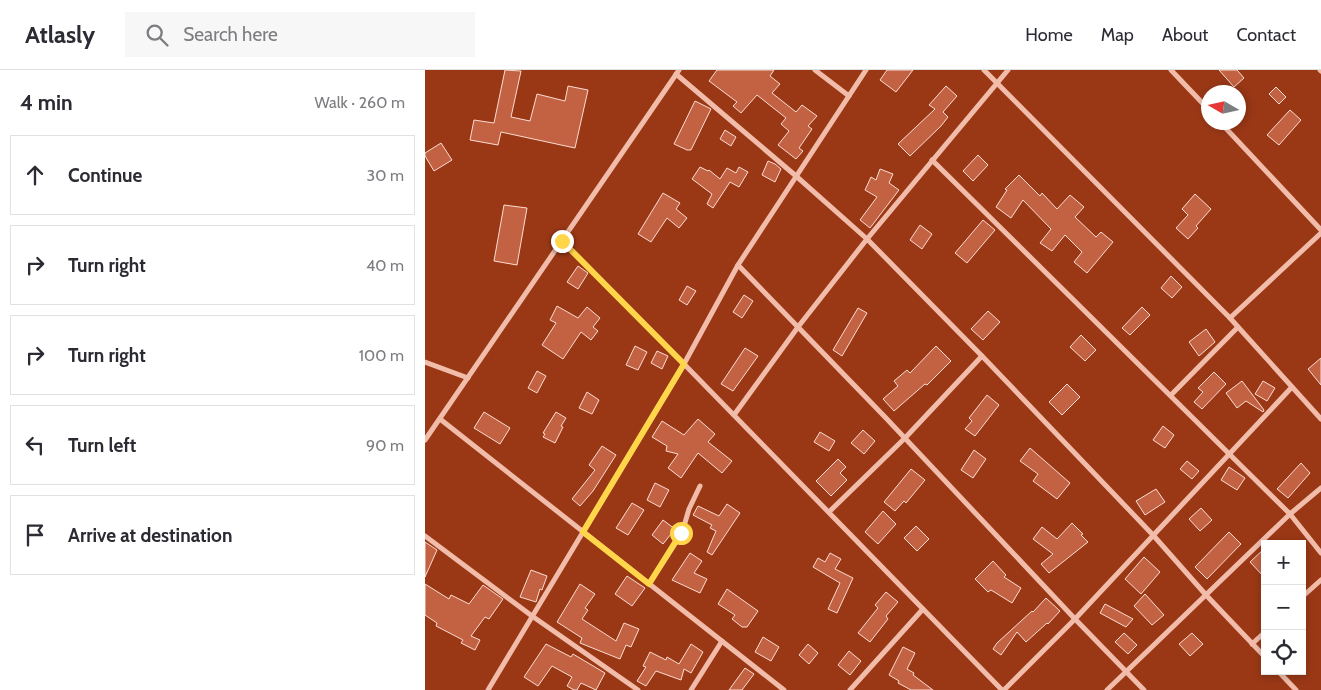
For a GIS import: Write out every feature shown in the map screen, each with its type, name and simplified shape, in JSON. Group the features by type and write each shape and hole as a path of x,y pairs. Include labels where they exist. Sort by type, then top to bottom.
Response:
{"street":[{"path":"815,70 849,96"},
{"path":"488,690 684,364 738,265 866,70"},
{"path":"984,70 1230,318 1321,419"},
{"path":"734,415 798,327 867,239 1008,70"},
{"path":"1171,70 1201,102"},
{"path":"425,440 677,72 867,239 1153,535 1261,653"},
{"path":"1227,130 1321,231 1230,318"},
{"path":"933,160 1291,514 1321,553"},
{"path":"562,241 1003,690 1075,618 1292,387"},
{"path":"738,265 1145,690"},
{"path":"1171,395 1238,327"},
{"path":"829,512 905,438 982,356"},
{"path":"425,362 468,378"},
{"path":"440,419 784,690"},
{"path":"649,584 681,533 689,509 700,486"},
{"path":"1107,690 1291,514 1321,488"},
{"path":"425,536 533,616 638,690"},
{"path":"1306,594 1321,580"},
{"path":"850,690 923,609"},
{"path":"1252,644 1261,636"},
{"path":"691,690 722,641"},
{"path":"1282,675 1296,690"}],"building":[{"path":"505,70 521,71 511,117 530,121 537,94 565,101 568,86 588,90 575,148 501,132 498,145 470,140 474,120 494,123"},
{"path":"717,70 774,70 770,76 780,84 772,93 796,112 802,105 817,116 808,126 812,129 799,148 803,151 796,159 778,145 789,131 781,124 786,118 757,95 741,113 733,106 737,102 709,81"},
{"path":"887,70 913,70 896,92 880,80"},
{"path":"1219,70 1237,70 1244,78 1236,85 1232,85"},
{"path":"946,86 957,96 943,112 948,117 910,156 898,144 935,109 929,105"},
{"path":"1276,87 1286,97 1279,104 1269,94"},
{"path":"695,101 711,109 691,150 687,150 674,144"},
{"path":"1290,110 1301,120 1279,145 1267,135"},
{"path":"725,130 736,137 731,146 720,139"},
{"path":"441,143 452,160 434,171 425,153"},
{"path":"978,155 988,165 973,181 963,171"},
{"path":"768,161 781,169 775,182 762,175"},
{"path":"700,167 709,170 720,179 727,168 736,173 739,167 748,172 739,187 730,182 713,208 707,204 712,194 692,179"},
{"path":"880,169 893,174 889,183 899,190 870,228 860,220 877,197 865,190 871,177 876,180"},
{"path":"1019,175 1040,196 1042,193 1057,209 1070,195 1084,207 1075,217 1096,237 1101,232 1113,242 1087,273 1074,262 1082,252 1065,235 1052,251 1040,243 1051,229 1023,200 1011,218 996,207 1007,190 1005,189"},
{"path":"663,193 680,203 676,209 687,218 679,228 667,218 651,242 638,234"},
{"path":"1195,194 1211,209 1196,226 1198,228 1188,239 1176,228 1188,215 1182,209"},
{"path":"504,205 527,208 517,265 494,261"},
{"path":"983,220 995,230 967,263 955,253"},
{"path":"920,225 932,234 922,249 910,240"},
{"path":"578,266 588,273 578,289 567,282"},
{"path":"1171,276 1182,287 1172,298 1161,288"},
{"path":"687,286 696,291 687,305 679,300"},
{"path":"744,295 753,301 742,318 733,312"},
{"path":"557,306 578,318 587,307 600,318 593,327 598,331 591,340 581,332 563,359 542,345 556,323 550,320"},
{"path":"1142,307 1150,315 1130,335 1122,328"},
{"path":"858,308 867,313 842,356 833,350"},
{"path":"988,311 1000,322 983,340 971,329"},
{"path":"1206,329 1215,342 1199,356 1189,342"},
{"path":"1081,335 1096,350 1085,361 1070,347"},
{"path":"635,346 647,352 638,370 626,365"},
{"path":"936,346 951,361 927,385 925,384 894,411 883,399 898,386 894,381 907,370 910,373"},
{"path":"745,348 758,356 733,391 721,384"},
{"path":"657,351 668,356 662,369 651,363"},
{"path":"1321,358 1321,385 1308,369"},
{"path":"537,371 546,376 537,393 528,388"},
{"path":"1214,372 1226,384 1202,409 1194,402 1203,392 1198,388"},
{"path":"1242,381 1264,410 1263,412 1246,401 1237,408 1226,393"},
{"path":"1263,381 1275,388 1267,401 1255,394"},
{"path":"1067,384 1080,397 1062,415 1049,402"},
{"path":"587,392 599,400 592,414 579,408"},
{"path":"987,395 999,405 975,436 965,429 972,421 969,418"},
{"path":"484,412 510,428 500,444 474,428"},
{"path":"556,412 566,418 555,443 543,437 545,434 543,433"},
{"path":"698,419 715,434 708,442 732,461 722,473 698,453 681,478 668,468 678,454 666,451 667,446 652,437 662,421 684,435"},
{"path":"1163,426 1174,435 1165,448 1153,440"},
{"path":"863,430 875,441 864,454 851,443"},
{"path":"820,432 835,441 829,451 814,442"},
{"path":"602,446 616,455 593,491 580,506 572,499 595,470 589,465"},
{"path":"1030,448 1070,483 1057,499 1033,481 1038,474 1020,461"},
{"path":"974,450 986,459 973,478 961,470"},
{"path":"838,459 846,467 840,473 847,480 831,496 816,481"},
{"path":"1187,461 1199,471 1192,479 1180,469"},
{"path":"1301,463 1310,473 1288,498 1277,489"},
{"path":"1229,467 1245,478 1237,490 1221,480"},
{"path":"911,469 925,480 906,503 904,501 895,511 884,502"},
{"path":"655,483 669,490 660,507 647,500"},
{"path":"1156,489 1165,502 1145,515 1136,501"},
{"path":"632,503 644,510 628,535 616,528"},
{"path":"727,504 740,513 712,555 707,552 716,531 710,528 712,525 693,515 698,506 719,516"},
{"path":"1201,508 1212,520 1200,531 1189,519"},
{"path":"883,511 896,524 878,544 865,532"},
{"path":"663,520 675,529 663,544 652,535"},
{"path":"1072,523 1088,542 1049,573 1041,564 1053,554 1033,539 1042,527 1057,539"},
{"path":"916,526 929,539 917,551 904,538"},
{"path":"1229,532 1241,544 1207,579 1195,567"},
{"path":"425,542 437,550 425,577"},
{"path":"1261,552 1261,574 1250,562"},
{"path":"690,553 702,561 694,573 707,579 700,593 672,580"},
{"path":"830,553 841,559 835,569 853,578 837,613 828,609 840,583 813,567 818,558 825,562"},
{"path":"1144,557 1160,572 1141,594 1125,579"},
{"path":"993,561 1006,575 1004,577 1021,588 1012,603 991,590 988,592 975,579"},
{"path":"531,570 547,576 536,602 520,597"},
{"path":"627,576 645,588 632,606 615,594"},
{"path":"425,584 449,599 451,595 469,604 483,585 503,599 489,619 485,617 471,636 480,640 475,650 461,643 463,640 436,626 437,623 425,615"},
{"path":"580,584 595,594 585,608 588,610 582,619 616,641 624,623 639,629 631,647 626,645 620,659 580,643 582,638 557,622"},
{"path":"727,589 758,611 747,627 742,627 732,619 735,615 718,604"},
{"path":"886,592 898,602 886,616 888,619 870,642 858,633 878,608 875,605"},
{"path":"1145,594 1164,615 1152,625 1134,606"},
{"path":"1046,598 1060,611 1048,624 1026,642 1017,632 1001,655 993,649 997,643 1033,612"},
{"path":"1105,604 1133,619 1126,627 1100,613"},
{"path":"1124,633 1137,645 1128,654 1115,642"},
{"path":"1192,633 1203,644 1190,656 1179,644"},
{"path":"763,637 779,647 771,661 755,652"},
{"path":"546,644 571,657 573,654 605,673 596,690 581,683 577,690 574,690 567,686 572,677 552,666 538,686 524,677"},
{"path":"691,644 703,652 691,673 684,669 681,680 656,671 646,686 637,681 646,667 643,666 650,652 666,660 667,657 679,664"},
{"path":"808,644 818,653 809,664 799,655"},
{"path":"903,647 915,653 907,669 933,690 911,690 898,683 899,681 889,675"},
{"path":"849,651 861,661 850,675 838,665"},
{"path":"745,668 754,674 742,690 729,690"}],"route":[{"path":"562,241 684,364 583,532 649,584 681,533"}]}
